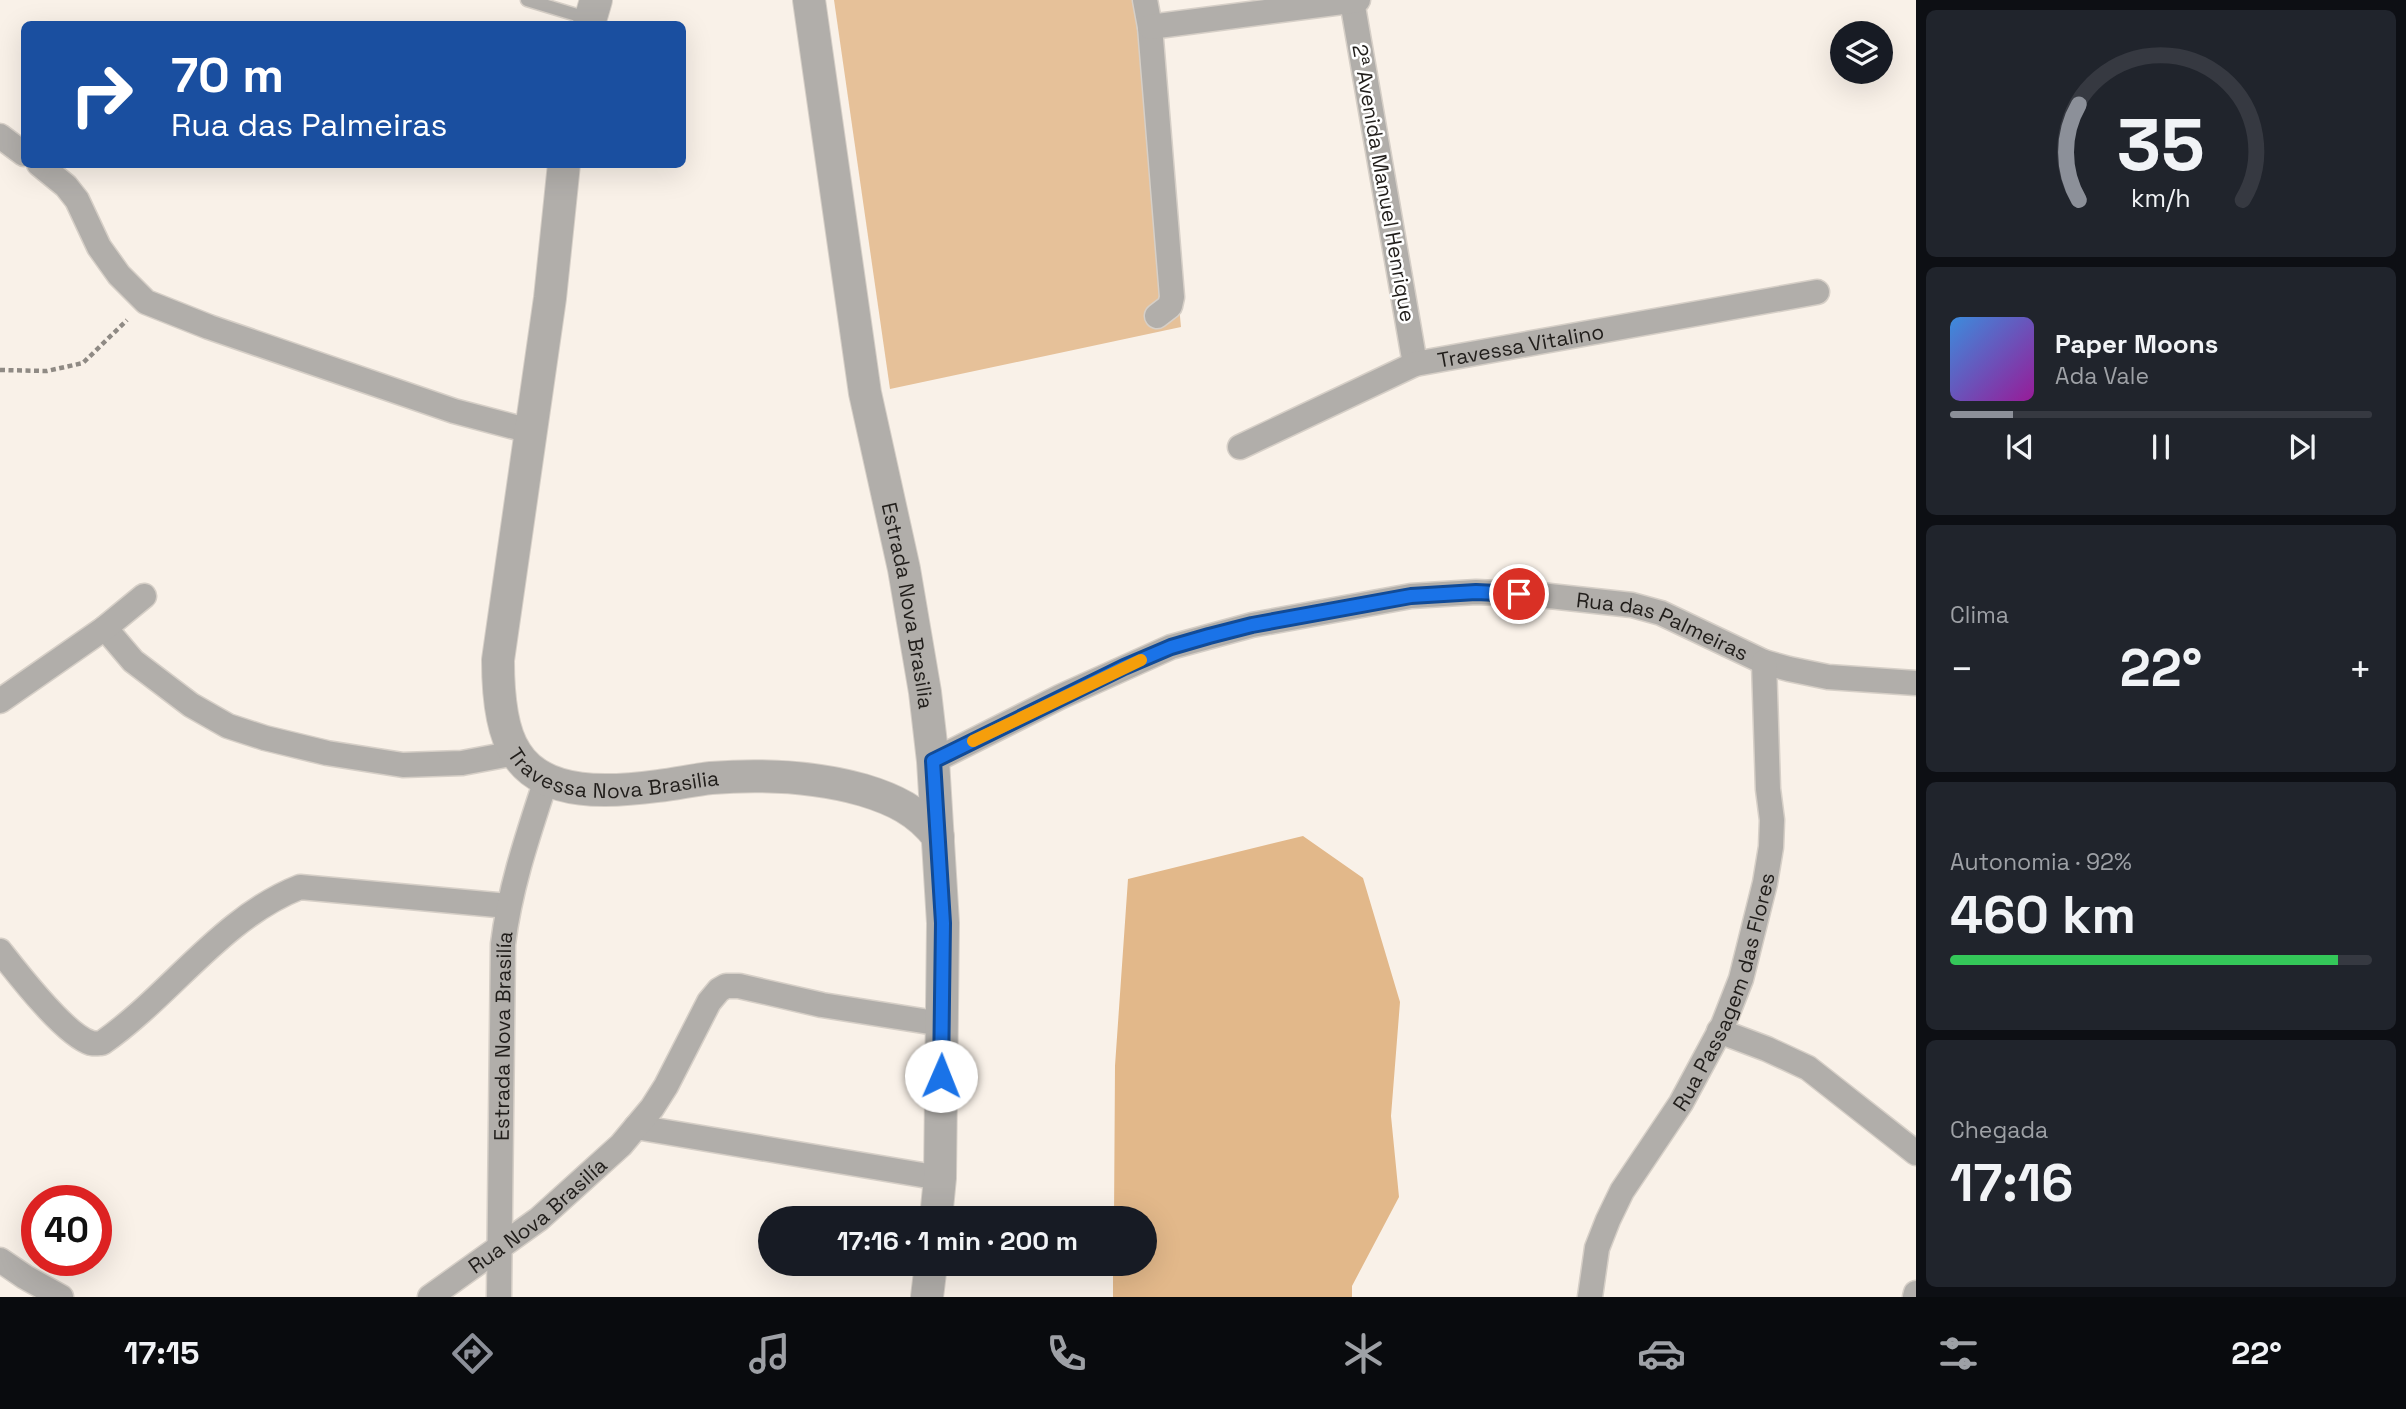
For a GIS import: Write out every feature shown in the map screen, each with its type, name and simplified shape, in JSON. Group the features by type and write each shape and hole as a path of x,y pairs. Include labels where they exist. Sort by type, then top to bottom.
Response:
{"street":[{"name":"Estrada Nova Brasilia","path":"809,0 865,394 904,569 925,692 933,761 943,923 940,1178 937,1206"},
{"path":"1145,0 1150,27 1172,298 1170,306 1157,316"},
{"path":"1150,27 1359,0"},
{"name":"2ª Avenida Manuel Henrique","path":"1353,1 1415,364"},
{"path":"0,136 21,152"},
{"path":"44,168 66,186 77,200 99,247 118,275 146,302 209,327 454,411 530,431"},
{"path":"515,753 498,693 498,660 550,298 564,168"},
{"name":"Travessa Vitalino","path":"1240,447 1415,364 1817,292"},
{"name":"Rua das Palmeiras","path":"933,761 1060,697 1171,647 1252,625 1411,596 1476,592 1540,595 1632,605 1661,613 1764,662 1828,677 1916,683"},
{"path":"0,701 105,628 144,596"},
{"name":"Travessa Nova Brasilia","path":"105,628 133,660 191,705 228,726 327,753 403,765 463,762 515,753 530,770 545,780 611,790 707,778 755,775 800,777 842,784 895,801 928,823 938,837"},
{"name":"Rua Passagem das Flores","path":"1590,1297 1597,1248 1618,1200 1681,1103 1719,1031 1741,979 1765,883 1771,847 1764,662"},
{"name":"Estrada Nova Brasilía","path":"499,1297 503,944 514,878 545,780"},
{"path":"0,951 24,982 60,1020 92,1044 102,1043 245,918 273,898 300,887 508,906"},
{"name":"Rua Nova Brasilía","path":"430,1297 539,1219 621,1145 652,1108 709,1002 726,986 942,1024"},
{"path":"1719,1031 1808,1068 1916,1153"},
{"path":"636,1127 940,1178"},
{"path":"0,1260 61,1297"},
{"path":"927,1297 930,1276"}],"lane":[{"path":"527,0 592,14"}],"path":[{"path":"0,370 47,371 83,363 146,302"}],"shaded area":[{"path":"834,0 1150,0 1181,327 890,389"},
{"path":"1303,836 1363,878 1400,1002 1391,1116 1399,1197 1352,1286 1352,1297 1113,1297 1113,1276 1157,1276 1157,1206 1114,1206 1115,1066 1128,879"}],"slow traffic":[{"path":"973,741 1141,660"}],"route":[{"path":"941,1076 943,923 933,761 1124,667 1171,647 1209,636 1252,625 1411,596 1476,592 1519,594"}]}
